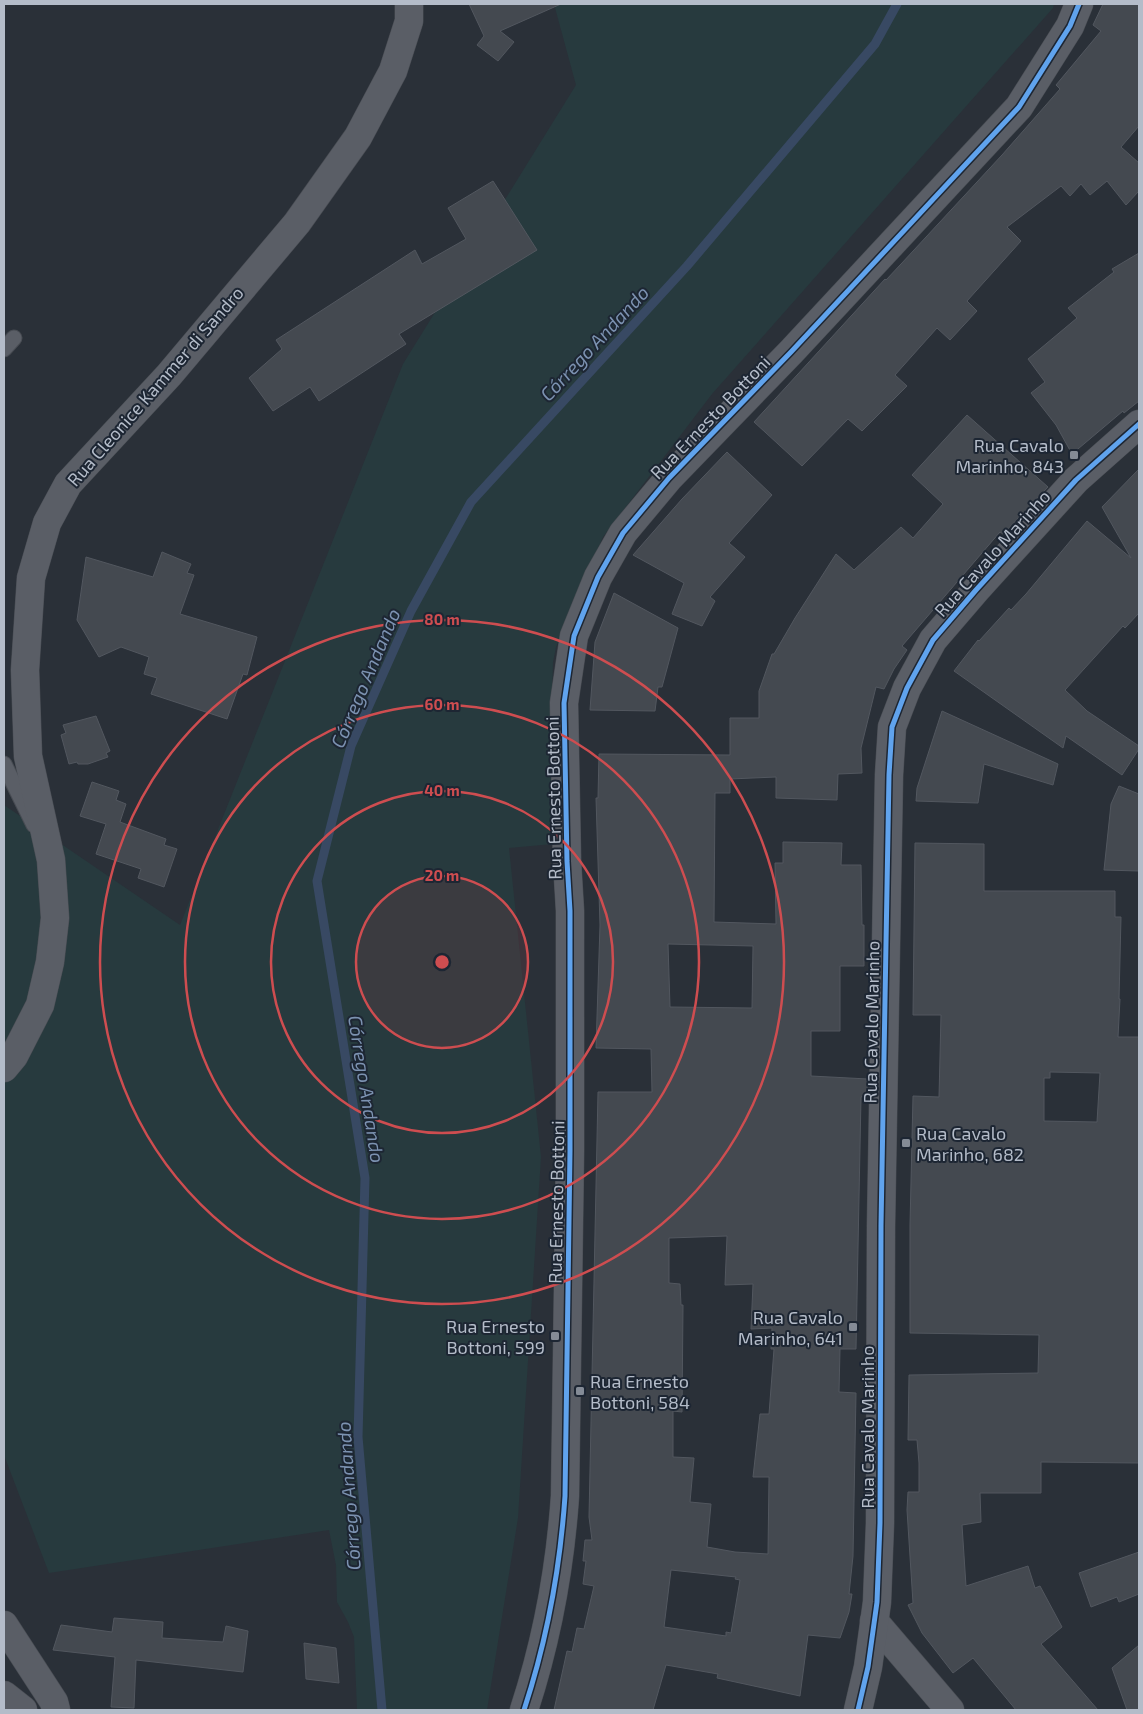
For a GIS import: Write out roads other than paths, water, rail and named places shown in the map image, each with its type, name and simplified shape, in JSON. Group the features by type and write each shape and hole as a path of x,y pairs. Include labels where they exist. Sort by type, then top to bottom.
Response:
{"street":[{"name":"Rua Cleonice Kammer di Sandro","path":"4,1068 14,1056 40,1005 50,962 55,918 51,860 28,756 25,670 31,578 46,523 68,484 169,375 297,223 358,137 394,71 409,21 409,4"},
{"name":"Rua Ernesto Bottoni","path":"524,1710 545,1637 554,1591 562,1537 565,1496 570,1131 570,912 567,861 564,703 574,636 598,577 623,533 669,478 791,352 1019,108 1070,26 1079,4"},
{"name":"Rua Cavalo Marinho","path":"858,1710 868,1667 877,1602 880,1523 881,1226 889,775 892,727 907,688 933,640 1076,480 1139,424"},
{"path":"874,1621 950,1710"},
{"path":"4,1625 54,1702 56,1710"},
{"path":"4,1695 23,1710"}],"lane":[{"path":"4,349 14,338"},
{"path":"4,764 51,860"}],"waterway":[{"name":"Córrego Andando","path":"382,1710 358,1437 365,1178 317,881 351,746 411,611 471,502 687,266 875,44 897,4"}],"place":[{"name":"Rua Cavalo Marinho, 843","path":"1074,455"},
{"name":"Rua Cavalo Marinho, 682","path":"906,1143"},
{"name":"Rua Cavalo Marinho, 641","path":"853,1327"},
{"name":"Rua Ernesto Bottoni, 599","path":"555,1336"},
{"name":"Rua Ernesto Bottoni, 584","path":"580,1391"}]}
